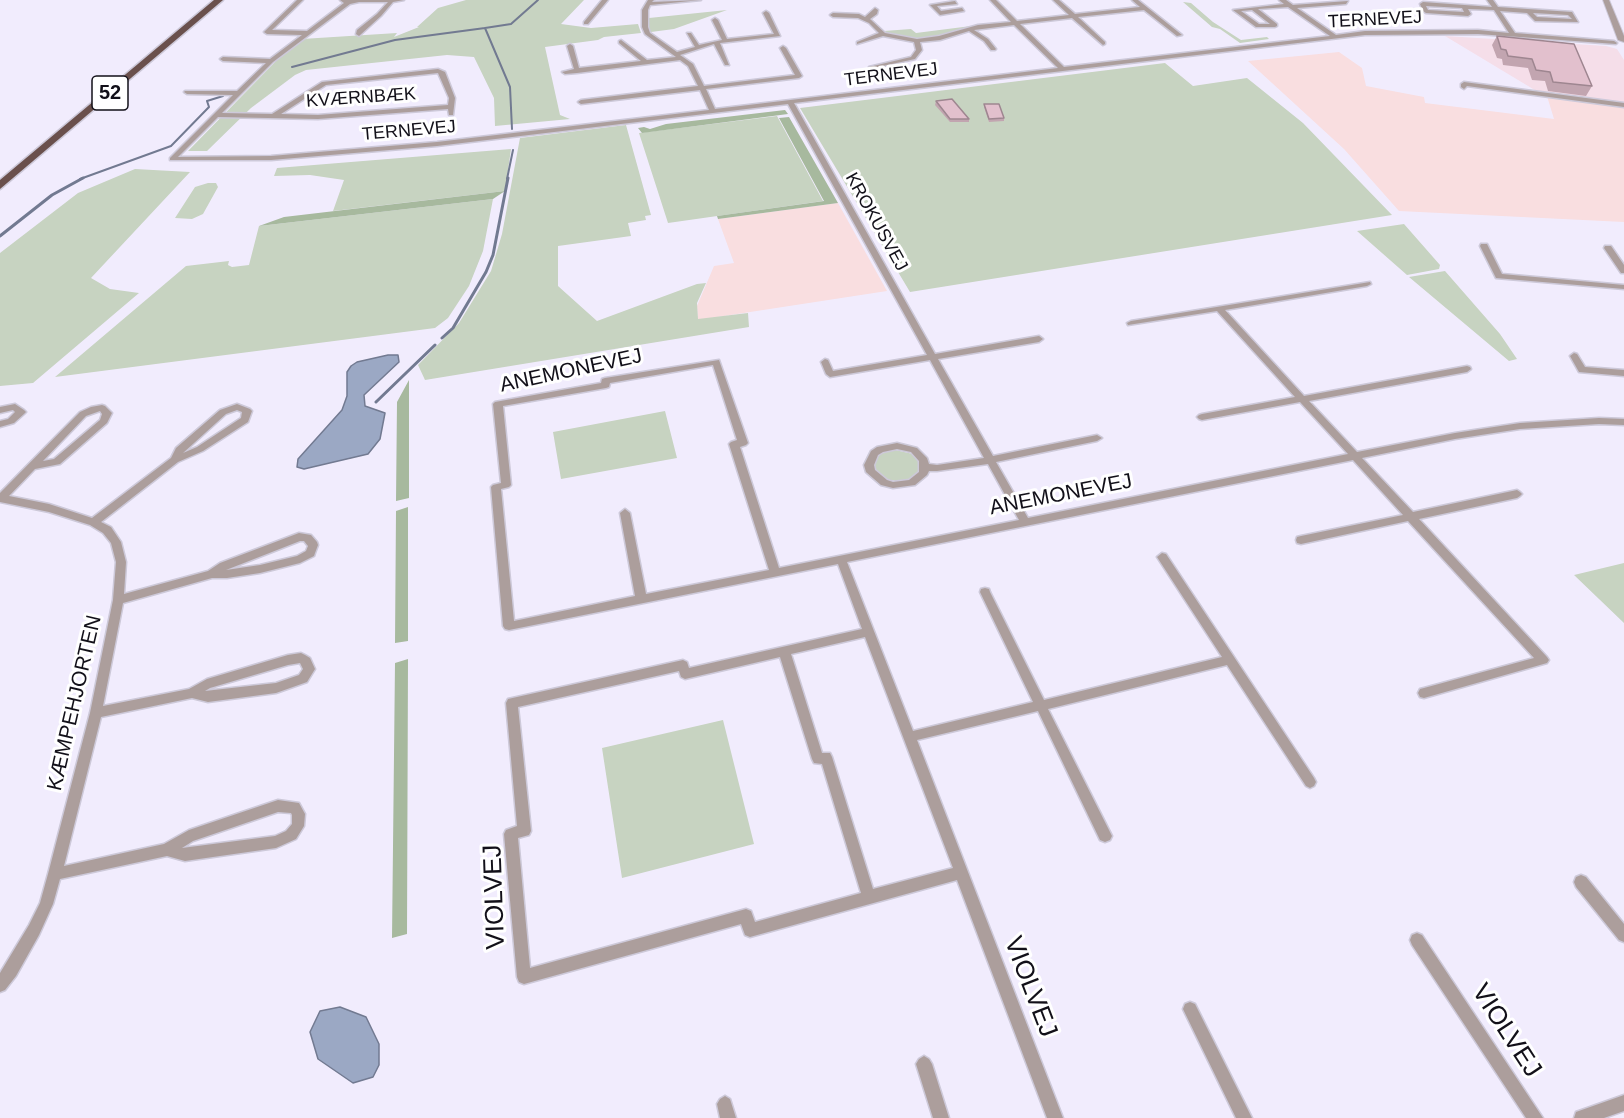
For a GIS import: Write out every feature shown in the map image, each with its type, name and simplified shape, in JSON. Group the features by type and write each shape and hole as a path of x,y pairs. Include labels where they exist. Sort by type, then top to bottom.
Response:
{"highway":[{"name":"52","path":"0,186 219,0"}],"street":[{"path":"300,0 267,32 306,33"},
{"path":"217,115 271,61 345,1 401,0"},
{"path":"586,23 605,0"},
{"path":"698,0 649,1 644,20 648,34 691,65 713,111"},
{"path":"993,0 1062,69"},
{"path":"1056,0 1103,43"},
{"path":"1135,0 1179,35"},
{"path":"1282,0 1334,36"},
{"path":"1490,0 1513,35"},
{"path":"1606,0 1624,42 1614,42"},
{"path":"359,34 359,31 392,1"},
{"path":"954,2 964,12 940,13 933,5 954,2"},
{"path":"1252,8 1275,25 1258,26 1236,10 1252,8 1346,2"},
{"path":"1464,7 1468,14 1426,11 1422,4 1553,12 1570,14 1576,21 1535,19 1529,11"},
{"path":"833,15 850,14 866,19 883,34 917,41 940,38 978,27 1146,8"},
{"path":"866,19 874,14 875,10"},
{"path":"1553,12 1560,20"},
{"path":"565,72 647,63 679,56 697,46 725,40 778,35 766,13"},
{"path":"715,20 725,40"},
{"path":"972,21 978,27"},
{"path":"969,29 986,40 993,50"},
{"name":"TERNEVEJ","path":"217,115 172,159 271,158 413,146 1334,36 1417,31 1614,42"},
{"path":"689,34 697,46"},
{"path":"859,43 883,34"},
{"path":"871,68 913,58 920,50 917,41"},
{"path":"621,42 647,63"},
{"path":"716,42 727,64"},
{"path":"570,46 577,71"},
{"path":"581,102 800,76 783,48"},
{"path":"223,59 271,61"},
{"name":"KVÆRNBÆK","path":"217,115 318,117 451,110 452,98 442,72 438,71 324,83 274,116"},
{"path":"1464,87 1464,84 1624,105"},
{"path":"187,92 240,93"},
{"name":"KROKUSVEJ","path":"790,102 1025,522"},
{"path":"1484,246 1499,276 1624,287"},
{"path":"1608,248 1624,271"},
{"path":"1131,323 1367,284"},
{"path":"1220,310 1543,660 1424,693"},
{"path":"825,362 830,374 1039,339"},
{"path":"1574,356 1582,370 1624,373"},
{"name":"ANEMONEVEJ","path":"776,572 734,444 743,443 716,362 605,381 606,385 498,404 506,485 496,487 508,626 1025,522 1354,455 1510,427 1599,421 1624,423"},
{"path":"1202,417 1467,369"},
{"path":"0,410 15,407 21,412 11,421 0,424"},
{"path":"94,522 175,460 200,449 245,420 247,411 237,407 223,411 179,450 175,460"},
{"path":"0,498 83,414 102,408 107,412 105,421 57,462 33,466"},
{"path":"926,466 937,468 990,460 1097,438"},
{"path":"897,446 914,450 924,460 926,466 920,479 912,483 893,485 876,478 868,465 874,453 880,449 897,446"},
{"path":"1301,540 1517,494"},
{"name":"KÆMPEHJORTEN","path":"0,498 50,508 94,522 107,531 116,542 121,562 118,600 96,713 55,874 46,904 34,930 11,971 0,985"},
{"path":"625,513 641,599"},
{"path":"118,600 212,574 260,569 300,560 310,553 313,545 307,538 299,537 224,566 212,574"},
{"path":"1162,557 1310,782"},
{"name":"VIOLVEJ","path":"841,559 1055,1118"},
{"path":"985,592 1105,836"},
{"name":"VIOLVEJ","path":"868,632 685,674 683,664 512,703 524,831 511,834 524,977 746,916 750,930 961,872"},
{"path":"784,651 818,759 826,757 869,898"},
{"path":"96,713 192,693 207,684 288,660 301,658 306,661 309,669 303,679 276,688 208,697 192,693"},
{"path":"909,738 1230,660"},
{"path":"55,874 167,850 189,836 278,806 294,807 299,814 298,826 291,835 276,842 185,855 167,850"},
{"path":"1581,882 1624,935"},
{"name":"VIOLVEJ","path":"1418,940 1535,1118"},
{"path":"1190,1009 1244,1118"},
{"path":"924,1064 941,1118"},
{"path":"1582,1118 1624,1103"}],"shaded area":[{"path":"1445,36 1606,46 1617,49 1624,60 1624,103 1538,92"},
{"path":"1339,52 1362,68 1366,86 1424,97 1425,103 1554,119 1547,96 1624,106 1624,222 1399,211 1344,149 1248,61"},
{"path":"838,203 887,291 698,320 697,306 714,266 734,263 718,219"}],"green space":[{"path":"466,0 584,0 561,24 591,28 638,24 641,33 545,47 560,115 570,119 495,126 494,98 474,57 447,55 306,70 295,75 251,108 207,151 188,151 283,54 302,39 397,33 394,37 419,27 417,27 438,8"},
{"path":"1183,2 1191,3 1213,22 1241,40 1267,37 1269,39 1240,43 1220,29 1212,27"},
{"path":"727,10 674,29 651,32 648,28 649,18"},
{"path":"971,26 938,38 923,39 895,36 884,31 911,29 916,33"},
{"path":"1165,63 1193,86 1247,78 1303,123 1392,215 910,292 800,108"},
{"path":"785,110 788,114 642,133 638,128 650,129 666,124"},
{"path":"777,116 823,201 668,223 639,133"},
{"path":"789,117 838,203 718,219 717,216 824,201 779,118"},
{"path":"626,125 651,215 645,216 646,220 628,223 631,236 558,246 558,286 597,321 697,284 706,283 697,303 698,319 748,313 749,327 425,380 418,365 459,323 491,271 502,234 520,138"},
{"path":"511,149 505,191 333,211 344,180 310,175 274,176 277,168"},
{"path":"135,169 190,172 91,278 110,289 139,293 33,383 0,386 0,253 78,193"},
{"path":"216,183 218,187 203,214 192,219 175,218 195,187"},
{"path":"505,191 493,199 259,226 284,217"},
{"path":"493,199 483,251 469,286 448,318 435,328 55,377 186,266 229,261 228,265 232,267 249,265 259,226"},
{"path":"1404,224 1440,265 1439,269 1407,275 1357,231"},
{"path":"1445,271 1500,334 1517,359 1509,361 1409,277"},
{"path":"409,380 409,498 396,501 397,402"},
{"path":"665,411 677,458 561,479 553,432"},
{"path":"891,449 913,454 921,463 919,473 908,481 901,482 885,479 875,471 874,465 878,455"},
{"path":"408,507 408,641 395,643 396,511"},
{"path":"1624,563 1624,623 1574,575"},
{"path":"408,659 407,934 392,938 395,663"},
{"path":"723,720 754,844 622,878 602,748"}],"water":[{"path":"398,355 399,362 364,395 365,406 385,413 380,439 368,454 304,469 297,467 298,459 342,410 347,396 347,372 351,366 357,362"},
{"path":"340,1007 366,1017 379,1044 379,1065 373,1077 353,1083 318,1059 310,1032 320,1011"}],"building":[{"path":"1497,36 1574,44 1592,86 1553,82 1550,72 1536,70 1532,59 1508,56 1506,50 1501,49"},
{"path":"952,99 969,119 950,119 936,101"},
{"path":"984,104 999,104 1004,118 989,119"}],"waterway":[{"path":"485,28 511,24 538,0"},
{"path":"292,67 395,40 485,28"},
{"path":"485,28 510,87 512,129"},
{"path":"80,179 171,146 209,107 207,101 223,96"},
{"path":"507,179 513,150"},
{"path":"0,236 52,195 83,178"},
{"path":"442,338 453,328 486,272 493,255 508,178"},
{"path":"376,402 435,345"}]}
